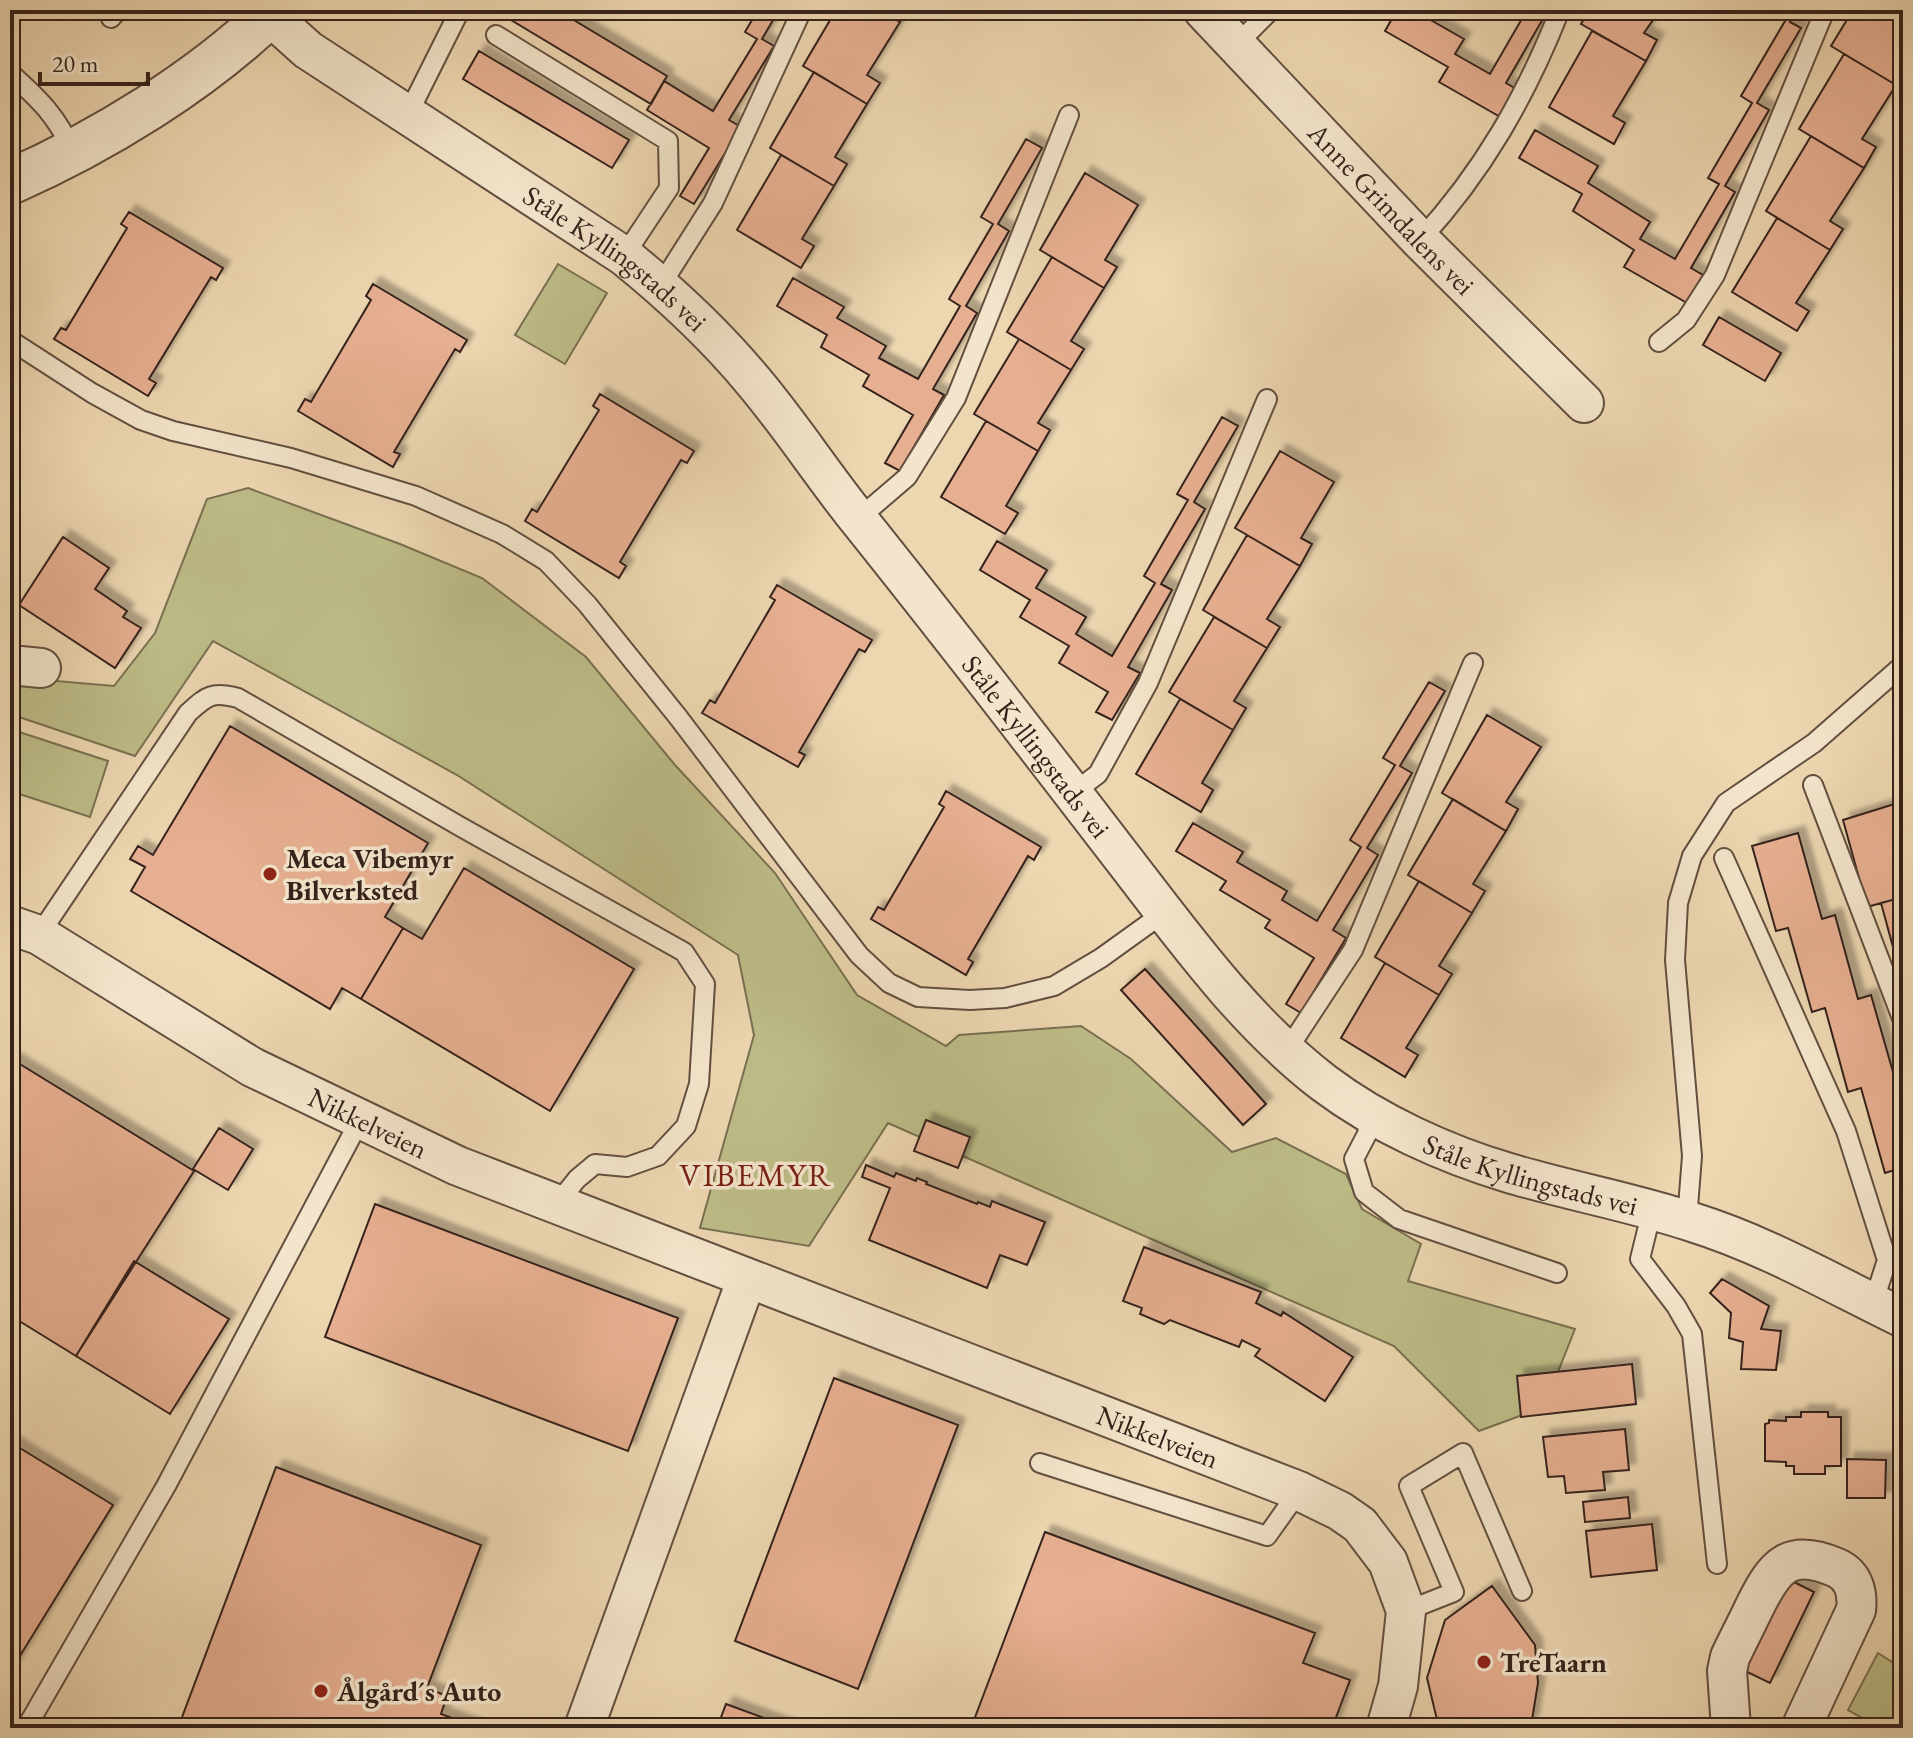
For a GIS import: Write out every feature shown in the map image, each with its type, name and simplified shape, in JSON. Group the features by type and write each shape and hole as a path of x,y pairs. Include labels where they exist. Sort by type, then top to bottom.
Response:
{"street":[{"name":"Anne Grimdalens vei","path":"1203,10 1420,240 1584,403"},
{"name":"Ståle Kyllingstads vei","path":"271,13 308,50 624,256 661,285 711,333 755,383 858,519 1243,1008 1286,1052 1327,1085 1370,1113 1434,1145 1505,1172 1670,1215 1737,1237 1888,1311"},
{"path":"10,182 73,153 139,114 221,56 271,13"},
{"name":"Nikkelveien","path":"24,930 252,1067 458,1166 1299,1491 1340,1511 1360,1525 1388,1562 1406,1611 1398,1686 1386,1728"},
{"path":"584,1728 747,1278"},
{"path":"1731,1728 1727,1671 1730,1657 1769,1578 1780,1566 1792,1560 1807,1560 1841,1570 1853,1583 1857,1596 1856,1610 1801,1728"}],"lane":[{"path":"408,114 460,10"},
{"path":"661,285 713,203 802,10"},
{"path":"1235,46 1271,10"},
{"path":"1420,240 1454,204 1491,151 1539,64 1560,10"},
{"path":"1659,342 1686,320 1715,275 1825,10"},
{"path":"496,35 668,141 669,188 624,256"},
{"path":"10,73 44,104 62,127 73,153"},
{"path":"858,519 907,477 956,398 1069,115"},
{"path":"10,340 92,393 141,420 173,431 291,458 416,496 502,534 546,561 587,604 678,717 859,955 898,988 918,997 970,1000 1005,998 1054,986 1101,958 1165,912"},
{"path":"1073,793 1098,774 1148,683 1267,399"},
{"path":"1286,1052 1353,950 1473,663"},
{"path":"1717,1564 1692,1334 1676,1306 1640,1259 1670,1215 1692,1156 1675,960 1678,903 1692,856 1726,803 1814,743 1903,665"},
{"path":"24,930 188,713 205,697 219,693 238,698 684,952 705,984 699,1084 686,1126 658,1156 627,1167 595,1164 577,1179 557,1204"},
{"path":"1813,785 1903,1021"},
{"path":"1724,858 1846,1131 1887,1260 1888,1311"},
{"path":"1370,1113 1367,1134 1354,1159 1364,1192 1399,1219 1557,1273"},
{"path":"26,1728 166,1486 360,1120"},
{"path":"1406,1611 1454,1592 1409,1486 1463,1453 1522,1591"},
{"path":"1040,1463 1267,1536 1299,1491"}],"green space":[{"path":"558,264 607,293 565,364 515,335"},
{"path":"248,488 482,578 586,657 675,765 775,873 857,995 946,1046 959,1035 1081,1026 1131,1059 1232,1152 1276,1138 1346,1174 1362,1209 1421,1244 1408,1281 1575,1329 1544,1407 1479,1431 1394,1346 888,1123 809,1246 700,1228 754,1035 738,955 457,775 213,641 135,756 10,714 10,677 114,686 155,633 207,499"},
{"path":"10,729 108,761 90,817 10,791"},
{"path":"1878,1653 1903,1669 1896,1685 1903,1690 1903,1703 1897,1714 1903,1718 1901,1728 1880,1728 1848,1710"}],"building":[{"path":"504,10 557,10 667,76 651,104 501,14"},
{"path":"758,10 779,10 762,39 774,46 729,120 741,127 694,204 680,196 709,148 647,110 664,81 713,111 757,39 745,32"},
{"path":"836,10 880,10 900,22 867,75 880,83 867,104 803,66"},
{"path":"880,10 907,10 900,22"},
{"path":"1397,10 1413,10 1464,39 1455,54 1490,74 1527,10 1548,10 1506,83 1518,90 1502,118 1439,82 1448,67 1385,31"},
{"path":"1589,10 1660,10 1644,33 1657,40 1646,61 1581,24"},
{"path":"1776,10 1797,10 1790,22 1801,28 1757,103 1769,110 1725,186 1735,192 1691,268 1703,275 1687,303 1624,267 1634,250 1573,211 1582,194 1519,158 1535,130 1598,166 1588,183 1650,222 1640,239 1675,259 1719,184 1708,178 1752,103 1741,96 1785,21 1774,14"},
{"path":"1853,10 1903,10 1903,46 1895,57 1903,61 1903,74 1896,85 1831,46"},
{"path":"1592,31 1646,61 1613,116 1625,123 1614,144 1549,107"},
{"path":"479,51 629,140 612,168 463,79"},
{"path":"1844,54 1896,85 1862,139 1876,147 1864,168 1799,129"},
{"path":"814,72 867,104 835,157 847,164 834,186 770,148"},
{"path":"1811,136 1864,168 1830,221 1843,229 1830,250 1766,211"},
{"path":"1026,139 1042,148 998,224 1009,231 966,306 977,313 933,389 944,395 900,471 885,463 913,415 863,386 869,375 821,347 827,335 777,306 793,278 844,307 837,318 886,346 879,358 918,379 960,306 949,299 993,224 981,217"},
{"path":"781,155 834,186 802,239 814,246 801,268 737,230"},
{"path":"1085,173 1138,205 1105,260 1117,267 1104,288 1040,250"},
{"path":"129,212 223,268 216,280 211,277 149,379 156,383 148,396 54,339 61,328 66,330 127,228 121,224"},
{"path":"1777,218 1830,250 1796,303 1809,311 1797,331 1732,292"},
{"path":"1052,257 1104,288 1071,341 1084,349 1071,370 1007,332"},
{"path":"373,284 467,340 460,352 455,349 394,452 400,454 393,467 298,411 305,399 311,402 371,300 366,296"},
{"path":"1719,317 1781,353 1765,381 1703,345"},
{"path":"1019,339 1071,370 1038,423 1050,430 1038,451 974,414"},
{"path":"600,394 694,451 687,463 681,460 620,562 626,566 619,578 525,521 532,509 537,512 599,410 593,406"},
{"path":"1222,417 1238,426 1194,502 1205,509 1161,584 1172,590 1128,667 1140,673 1112,720 1096,712 1108,692 1059,663 1069,646 1020,617 1030,600 980,570 997,541 1047,570 1036,588 1086,617 1076,634 1112,656 1155,583 1144,576 1188,500 1177,494"},
{"path":"986,421 1038,451 1006,506 1018,513 1005,534 941,497"},
{"path":"1280,451 1334,482 1301,538 1312,544 1300,566 1235,528"},
{"path":"1247,535 1300,566 1267,619 1280,627 1267,648 1203,610"},
{"path":"63,537 109,568 95,589 127,611 123,617 141,628 115,668 19,605"},
{"path":"777,585 872,640 865,652 859,649 799,752 805,755 798,767 702,713 710,700 715,703 775,600 770,597"},
{"path":"1214,617 1267,648 1234,701 1246,708 1233,730 1169,692"},
{"path":"1429,682 1445,691 1400,766 1412,773 1367,848 1378,855 1333,930 1346,938 1301,1013 1286,1004 1314,958 1265,928 1270,920 1220,890 1226,881 1176,851 1193,823 1243,852 1237,862 1287,891 1282,900 1317,921 1361,847 1350,840 1395,765 1383,758"},
{"path":"1180,699 1233,730 1202,783 1213,790 1201,812 1136,774"},
{"path":"1487,715 1541,747 1506,802 1518,809 1506,831 1442,793"},
{"path":"230,726 428,843 385,917 403,928 361,999 342,988 330,1009 131,891 145,867 130,859 138,846 153,855"},
{"path":"946,791 1041,847 1034,860 1028,856 968,959 973,962 966,975 871,919 878,907 884,910 944,807 939,804"},
{"path":"1453,799 1506,831 1473,884 1485,891 1472,913 1408,875"},
{"path":"1903,802 1903,897 1867,907 1843,820"},
{"path":"1798,833 1822,919 1835,915 1858,999 1871,995 1895,1079 1903,1077 1903,1187 1898,1169 1885,1173 1861,1088 1848,1092 1825,1008 1812,1012 1788,928 1776,931 1752,846"},
{"path":"464,868 634,969 550,1111 361,999 403,928 422,939"},
{"path":"1419,881 1472,913 1439,966 1452,974 1439,995 1375,957"},
{"path":"1903,897 1903,984 1881,903"},
{"path":"1385,963 1439,995 1406,1048 1418,1055 1405,1077 1341,1038"},
{"path":"1145,969 1266,1104 1243,1125 1121,990"},
{"path":"10,1058 194,1171 76,1356 16,1319 10,1328"},
{"path":"926,1120 970,1137 958,1168 914,1151"},
{"path":"219,1128 253,1149 228,1190 193,1169"},
{"path":"866,1165 894,1177 896,1173 916,1181 917,1178 977,1204 990,1207 992,1201 1045,1222 1027,1265 1000,1255 987,1288 869,1240 890,1188 862,1177"},
{"path":"375,1204 678,1318 628,1451 325,1337"},
{"path":"1144,1247 1261,1292 1256,1303 1281,1316 1283,1312 1353,1357 1325,1401 1255,1356 1260,1349 1242,1340 1239,1347 1170,1320 1164,1324 1140,1314 1142,1308 1123,1301"},
{"path":"134,1261 229,1319 170,1414 76,1356"},
{"path":"1722,1279 1769,1306 1761,1329 1781,1331 1776,1370 1741,1369 1743,1342 1729,1338 1731,1313 1710,1293"},
{"path":"1632,1364 1636,1404 1521,1417 1517,1376"},
{"path":"834,1378 958,1425 858,1689 735,1641"},
{"path":"1801,1412 1828,1412 1828,1417 1841,1417 1841,1466 1825,1466 1825,1474 1794,1474 1794,1466 1786,1466 1786,1462 1765,1461 1765,1424 1769,1420 1786,1421 1786,1417 1801,1417"},
{"path":"1625,1429 1629,1470 1603,1472 1605,1490 1566,1493 1564,1476 1548,1477 1543,1437"},
{"path":"10,1442 113,1505 10,1672"},
{"path":"1847,1459 1886,1460 1885,1498 1847,1498"},
{"path":"276,1467 481,1545 427,1688 447,1696 441,1714 479,1728 178,1728"},
{"path":"1628,1497 1630,1518 1585,1522 1583,1502"},
{"path":"1652,1524 1657,1570 1591,1577 1586,1531"},
{"path":"1045,1532 1315,1633 1303,1663 1350,1680 1332,1728 971,1728"},
{"path":"1788,1579 1814,1592 1770,1683 1743,1670"},
{"name":"TreTaarn","path":"1492,1586 1535,1645 1538,1683 1532,1720 1526,1728 1439,1728 1427,1678 1445,1620"},
{"path":"726,1704 791,1728 717,1728"}],"place":[{"name":"Meca Vibemyr Bilverksted","path":"270,874"},
{"name":"TreTaarn","path":"1484,1662"},
{"name":"Ålgård´s Auto","path":"321,1691"}],"district":[{"name":"VIBEMYR","path":"756,1175"}]}
